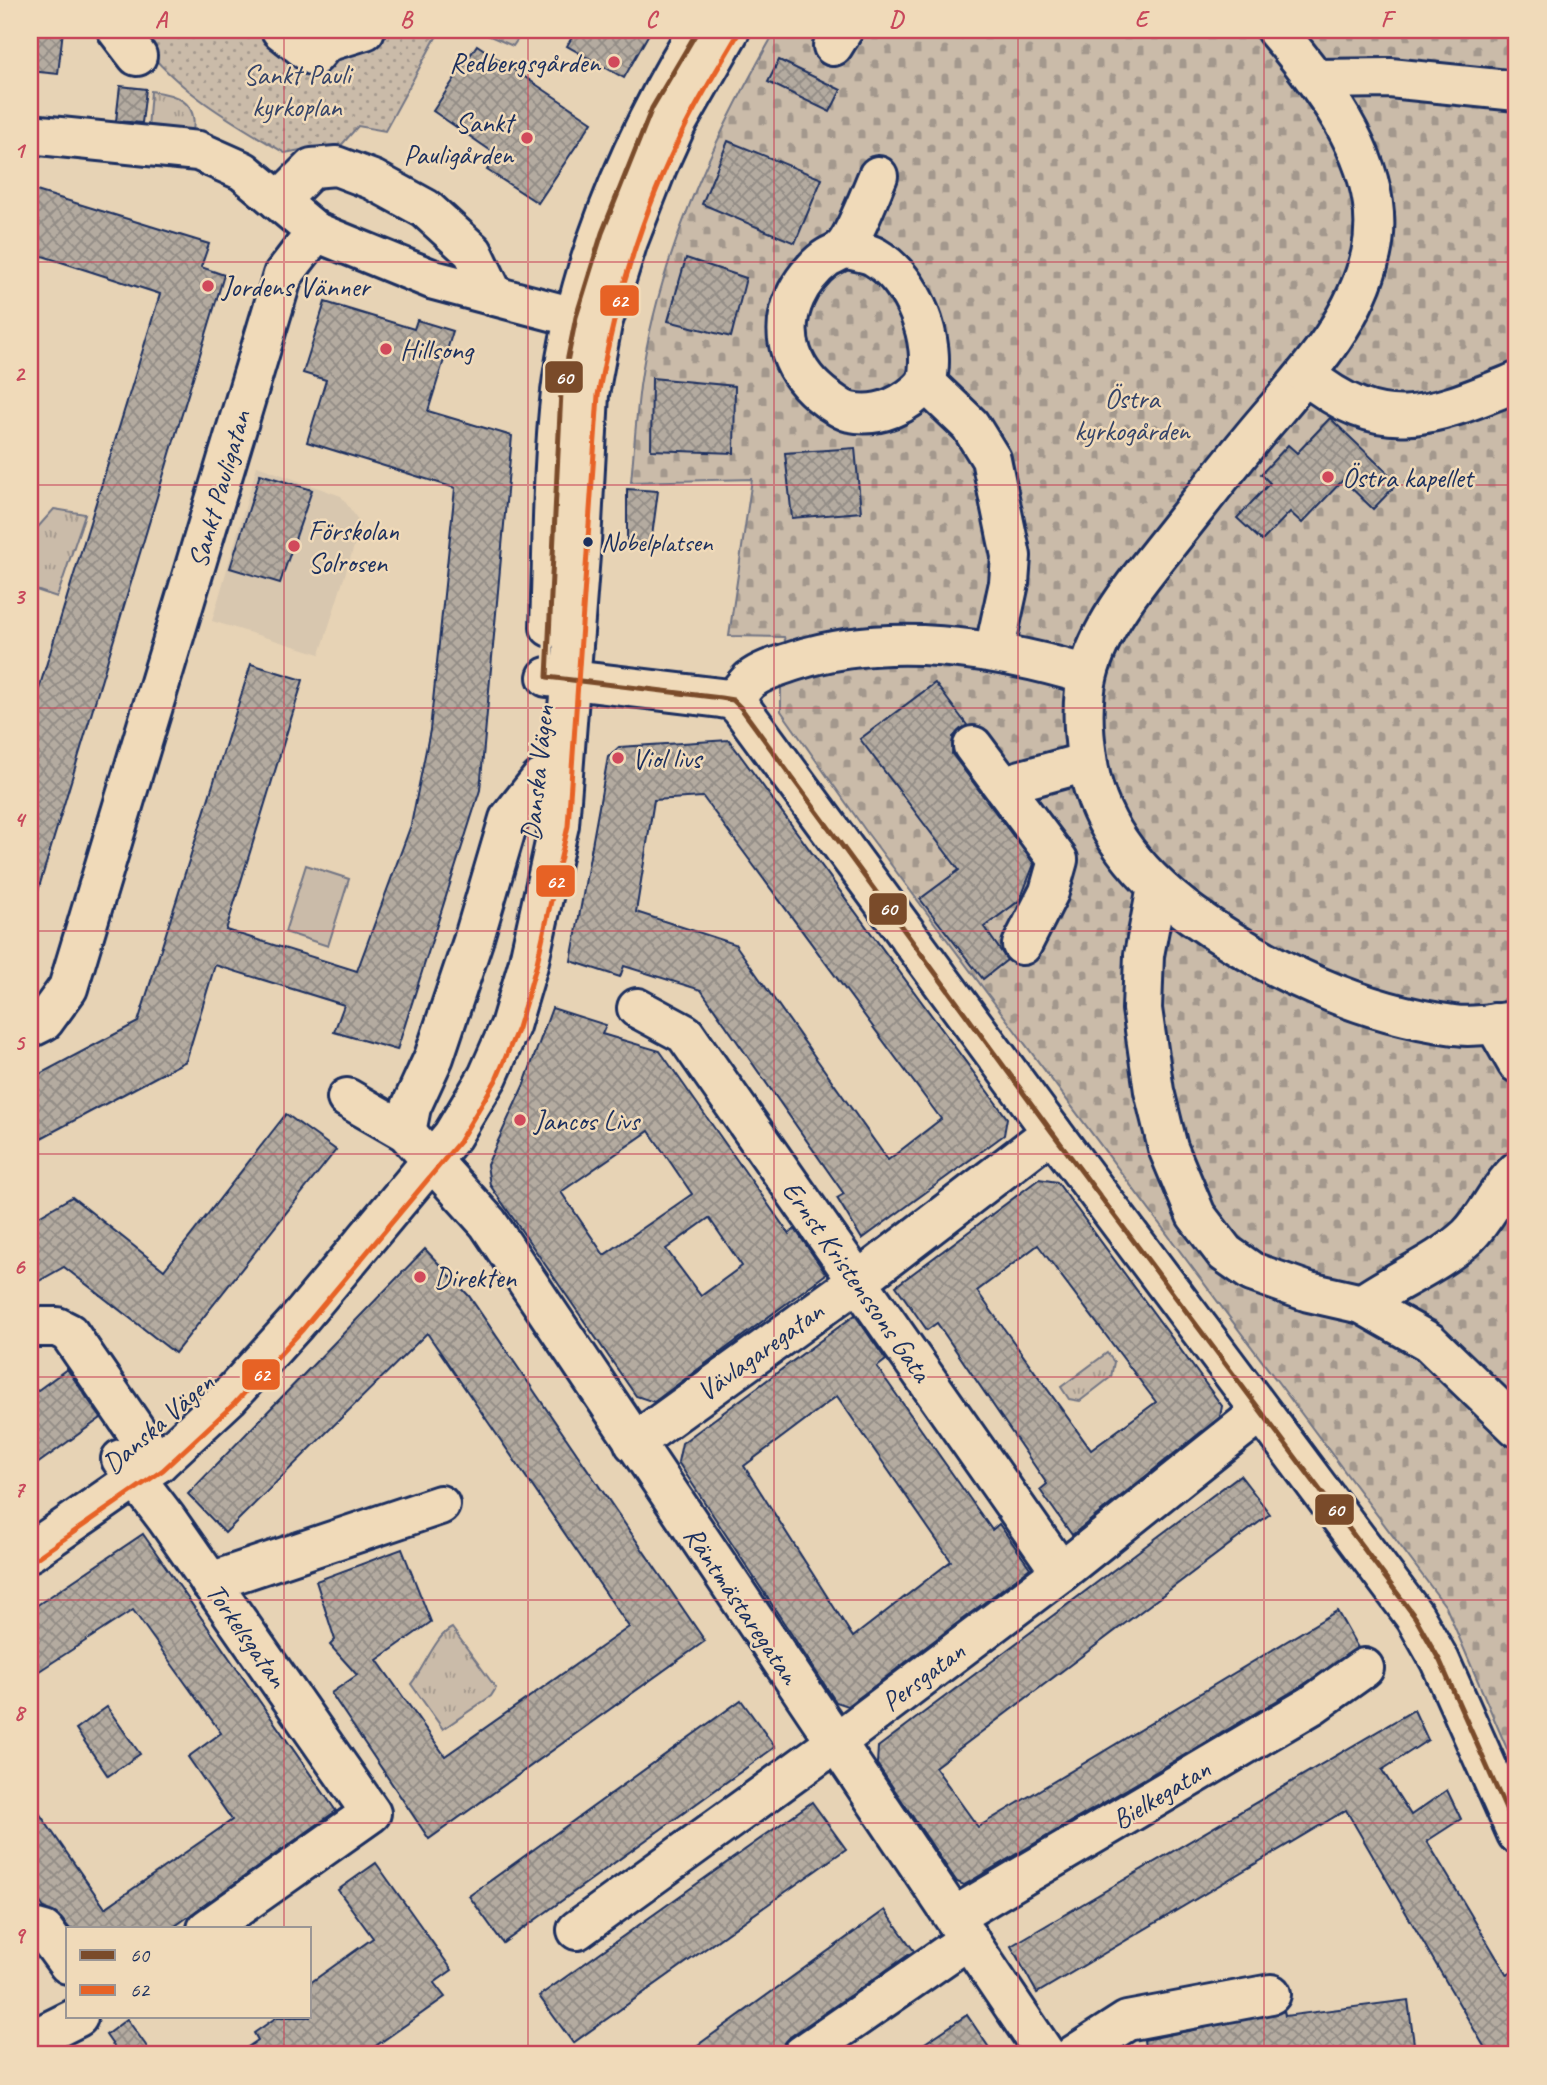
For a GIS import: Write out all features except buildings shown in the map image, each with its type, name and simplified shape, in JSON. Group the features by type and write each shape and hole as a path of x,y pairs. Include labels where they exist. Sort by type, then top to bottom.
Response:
{"street":[{"path":"281,30 314,56 326,42 365,30"},
{"name":"Danska Vägen","path":"30,1552 139,1461 229,1397 296,1323 449,1095 492,1008 507,957 523,881 559,678 589,394 589,321 602,233 652,108 698,30"},
{"name":"Danska Vägen","path":"589,321 631,232 677,123 730,30"},
{"path":"1276,30 1317,79 1360,159 1368,185 1374,231 1371,255 1357,296 1328,348 1144,573 1101,639 1087,675 1082,723 1093,789 1105,818 1130,860 1157,887 1200,921 1252,952 1343,997 1389,1013 1458,1026 1506,1022 1517,1063"},
{"path":"1317,79 1390,78 1517,91"},
{"path":"30,134 198,150 243,171 316,232 435,280 589,321"},
{"path":"279,201 312,168 336,166 373,180 426,209 473,252 494,296"},
{"path":"844,248 875,256 898,276 915,304 926,340 930,361 926,383 906,401 880,413 843,411 817,392 796,368 787,342 789,318 795,296 809,274 824,259 844,248 878,176"},
{"name":"Sankt Pauligatan","path":"30,1028 44,1021 68,988 283,275 316,232"},
{"path":"1306,375 1327,392 1350,404 1374,414 1392,417 1419,415 1480,397 1517,382"},
{"path":"926,383 970,425 991,459 1012,556 994,652"},
{"path":"733,700 749,681 773,668 848,648 880,645 994,652 1087,675"},
{"path":"559,678 733,700 752,721 1052,1132 1415,1617 1440,1661 1517,1834"},
{"name":"Danska Vägen","path":"417,1146 452,1136 488,1076 510,1026 528,965 559,825 559,678"},
{"path":"973,746 1058,860 1049,892 1022,945"},
{"path":"1003,785 1087,762"},
{"path":"1157,887 1144,955 1142,1009 1154,1091 1168,1148 1196,1215 1225,1253 1252,1272 1309,1292 1362,1304 1429,1342 1517,1427"},
{"name":"Ernst Kristenssons Gata","path":"637,1008 685,1034 1061,1572"},
{"name":"Räntmästaregatan","path":"347,1098 417,1146 488,1223 1046,2055"},
{"name":"Vävlagaregatan","path":"634,1443 858,1281 1052,1132"},
{"path":"1362,1304 1431,1263 1468,1235 1504,1183 1517,1171"},
{"name":"Torkelsgatan","path":"30,1326 57,1327 69,1333 139,1461 210,1582 371,1813 317,1870 211,1927"},
{"name":"Persgatan","path":"577,1930 835,1743 1061,1572 1261,1412"},
{"name":"Danska Vägen","path":"30,1522 139,1461"},
{"path":"210,1582 440,1505"},
{"name":"Bielkegatan","path":"802,2055 962,1927 1312,1705 1364,1668"},
{"path":"30,1927 44,1931 66,1961"},
{"path":"1074,2055 1127,2021 1271,1994"},
{"path":"30,2041 76,2018"}],"shaded area":[{"name":"Förskolan Solrosen","path":"257,466 341,496 361,524 320,654 212,621"}],"green space":[{"name":"Sankt Pauli kyrkoplan","path":"133,30 440,30 385,131 358,126 338,149 316,147 285,153 222,115 182,85 163,68"},
{"path":"476,30 524,30 513,46"},
{"name":"Östra kyrkogården","path":"776,30 1517,30 1517,1772 1446,1607 868,834 781,711 781,683 795,675 784,637 729,636 752,479 631,482 640,386 648,339 674,246 730,114"},
{"path":"151,91 168,94 183,101 192,113 193,131 189,133 148,128"},
{"path":"54,509 85,514 57,597 30,588 30,536"},
{"path":"306,865 349,879 328,946 285,932"},
{"path":"1107,1353 1114,1362 1111,1377 1080,1401 1069,1399 1061,1387"},
{"path":"452,1628 496,1688 491,1696 443,1729 411,1684 435,1645"}],"transit line":[{"name":"60","path":"698,30 652,108 602,233 576,317 561,392 547,677 721,698 733,700 741,708 1052,1132 1415,1617 1440,1661 1517,1834"},
{"name":"62","path":"35,1559 163,1470 235,1403 303,1329 459,1142 496,1080 518,1028 536,967 568,826 598,395 613,326 632,258 656,191 691,115 738,34"}],"place":[{"name":"Redbergsgården","path":"614,62"},
{"name":"Sankt Pauligården","path":"527,138"},
{"name":"Jordens Vänner","path":"208,286"},
{"name":"Hillsong","path":"386,349"},
{"name":"Östra kapellet","path":"1328,477"},
{"name":"Nobelplatsen","path":"588,542"},
{"name":"Förskolan Solrosen","path":"294,546"},
{"name":"Viol livs","path":"618,758"},
{"name":"Jancos Livs","path":"520,1120"},
{"name":"Direkten","path":"420,1277"}]}
